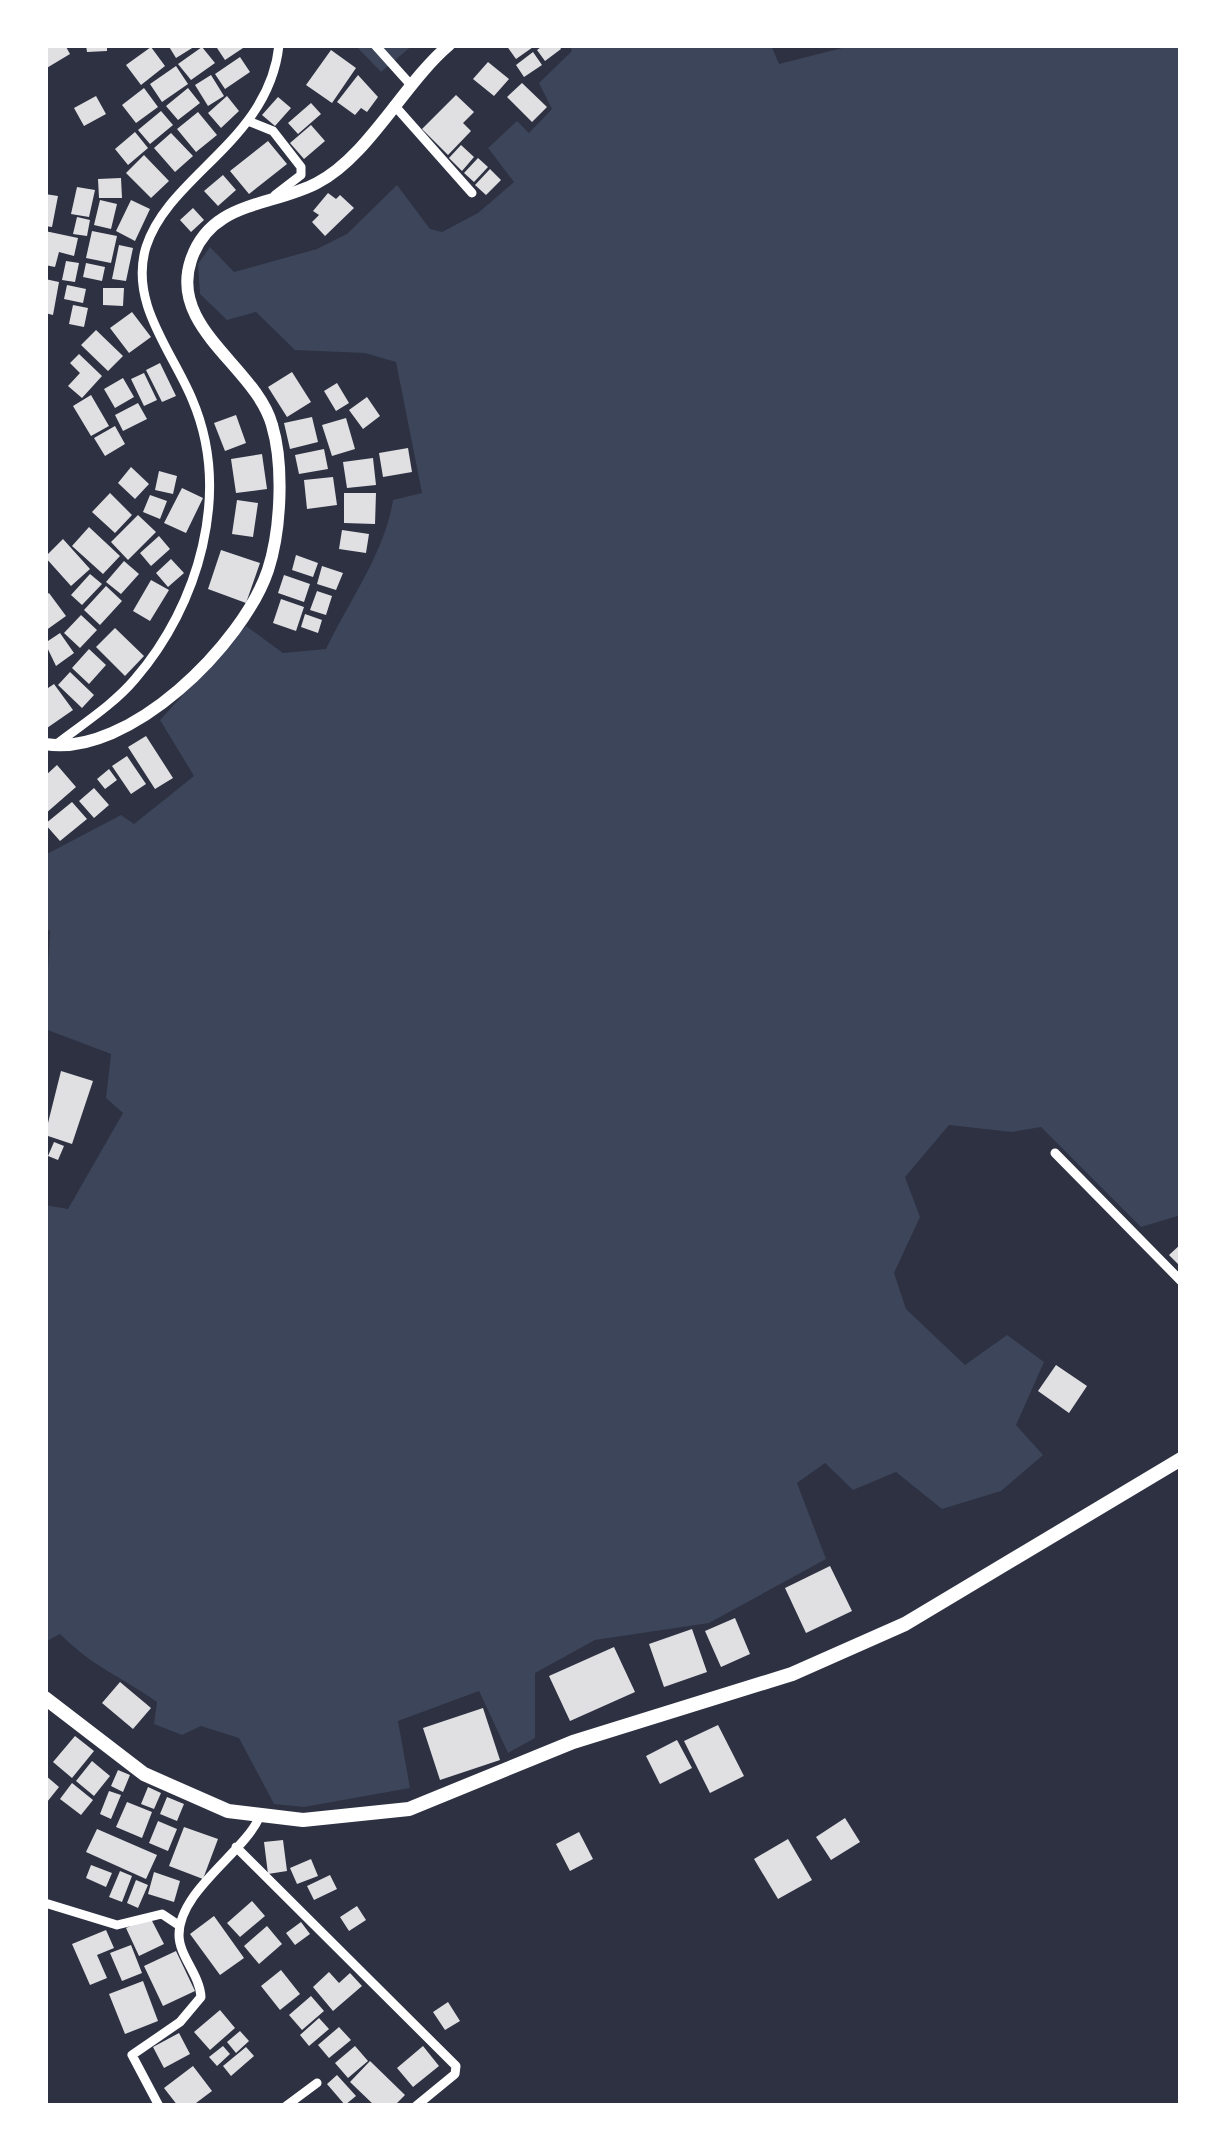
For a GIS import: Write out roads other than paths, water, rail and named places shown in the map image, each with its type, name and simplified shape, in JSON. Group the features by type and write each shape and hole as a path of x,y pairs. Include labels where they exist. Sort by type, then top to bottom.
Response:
{"main road":[{"path":"45,1698 144,1774 179,1792 259,1818 355,1817 409,1808 573,1742 792,1674 940,1605 1181,1459"}],"street":[{"path":"50,745 138,676 186,593 209,525 202,435 193,400 150,312 141,272 160,218 248,121 277,65 279,45"},
{"path":"375,45 410,84"},
{"path":"50,745 113,736 149,716 231,629 268,568 278,479 273,426 259,395 202,326 187,281 200,242 233,210 319,183 338,169 449,45"},
{"path":"394,105 472,193"},
{"path":"248,121 273,131 303,172 275,195"},
{"path":"1055,1153 1181,1281"},
{"path":"159,2106 131,2061 134,2052 180,2021 201,1997 178,1939 180,1926 209,1876 259,1818"},
{"path":"236,1847 456,2066 455,2074 416,2106"},
{"path":"45,1903 101,1923 117,1925 162,1914 180,1926"},
{"path":"286,2106 317,2083"}]}
